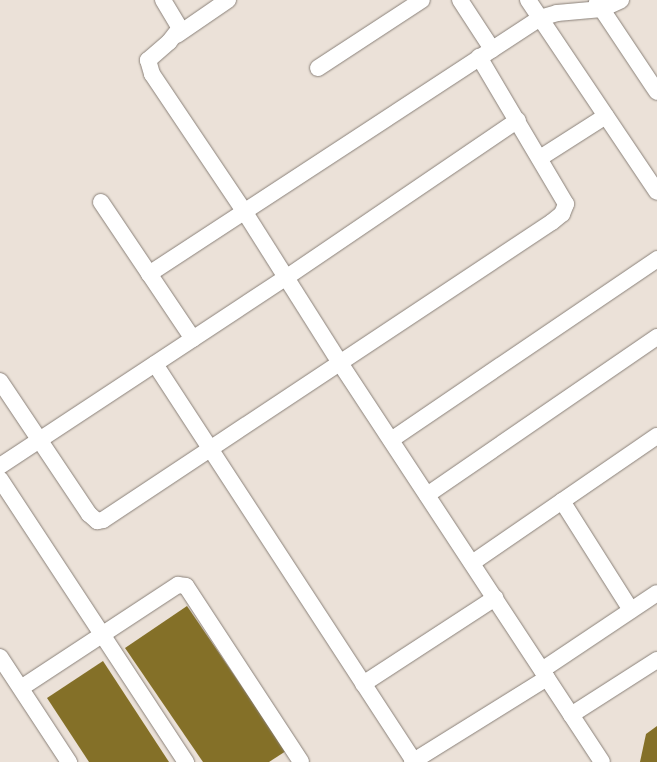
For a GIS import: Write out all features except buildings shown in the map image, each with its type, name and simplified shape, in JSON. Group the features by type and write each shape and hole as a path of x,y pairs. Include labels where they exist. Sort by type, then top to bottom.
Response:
{"street":[{"path":"163,0 180,28 177,35"},
{"path":"228,0 177,35 148,60 148,68 244,211 340,363 602,762"},
{"path":"318,68 422,0"},
{"path":"0,381 38,441 89,514 97,521 111,515 211,449 562,214 566,204 518,120 460,0"},
{"path":"528,0 657,192"},
{"path":"149,274 540,18 557,12 621,0"},
{"path":"599,5 657,92"},
{"path":"540,158 606,116"},
{"path":"0,466 287,277 518,120"},
{"path":"101,202 193,339"},
{"path":"391,440 657,259"},
{"path":"427,495 657,337"},
{"path":"155,364 413,762 544,674 657,593"},
{"path":"472,562 657,436"},
{"path":"0,479 186,762"},
{"path":"562,501 631,610"},
{"path":"21,688 178,585 186,586 301,762"},
{"path":"364,684 495,598"},
{"path":"0,657 67,761"},
{"path":"571,715 657,660"}]}
